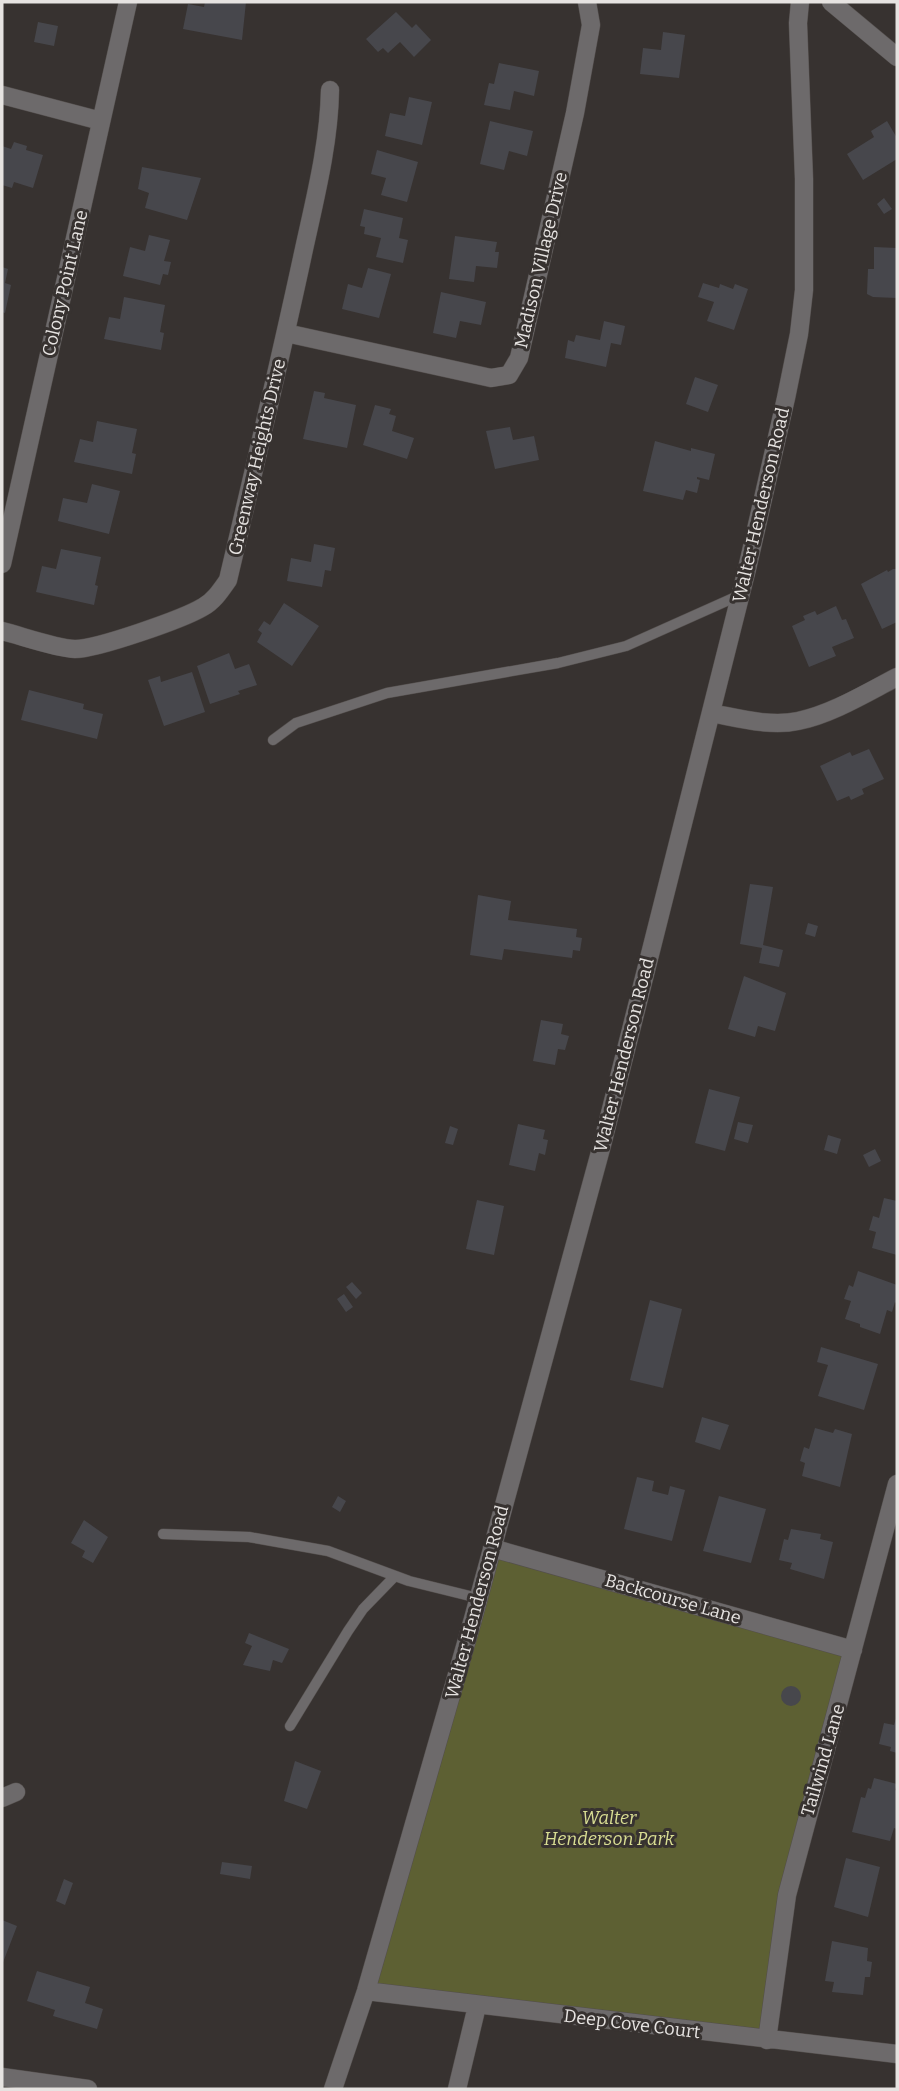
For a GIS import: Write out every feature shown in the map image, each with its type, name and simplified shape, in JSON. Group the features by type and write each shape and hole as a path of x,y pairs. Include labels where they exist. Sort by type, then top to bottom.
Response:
{"street":[{"name":"Colony Point Lane","path":"2,564 128,2"},
{"name":"Madison Village Drive","path":"286,333 491,379 509,375 519,358 575,113 590,25 587,2"},
{"name":"Walter Henderson Road","path":"333,2089 366,1992 478,1598 601,1144 711,713 786,398 799,334 804,290 804,179 798,23 800,2"},
{"path":"831,2 897,57"},
{"name":"Greenway Heights Drive","path":"2,631 74,649 90,647 139,632 203,607 220,592 228,580 286,333 327,136 330,90"},
{"path":"2,95 101,121"},
{"path":"711,713 741,719 797,722 861,696 897,677"},
{"name":"Tailwind Lane","path":"767,2039 787,1895 897,1484"},
{"name":"Backcourse Lane","path":"492,1548 853,1650"},
{"name":"Deep Cove Court","path":"366,1992 897,2054"},
{"path":"457,2089 477,2006"},
{"path":"2,2077 89,2089"}],"lane":[{"path":"273,740 296,723 387,694 558,663 626,646 740,595"},
{"path":"163,1534 249,1537 328,1551 396,1576 478,1598"},
{"path":"290,1726 363,1609 396,1576"}],"green space":[{"name":"Walter Henderson Park","path":"493,1549 852,1650 798,1841 765,2038 368,1991"}],"building":[{"path":"205,2 246,2 242,40 183,29 188,4 204,7"},
{"path":"396,12 412,28 416,24 431,40 414,57 400,42 388,53 383,48 378,52 366,39"},
{"path":"38,22 58,26 54,46 34,42"},
{"path":"663,32 685,35 679,78 640,74 643,48 661,50"},
{"path":"499,63 539,71 534,96 514,91 510,110 484,105 489,83 494,84"},
{"path":"409,97 432,102 422,145 385,136 390,113 405,116"},
{"path":"490,121 533,131 527,156 509,151 504,170 480,164"},
{"path":"887,121 897,138 897,159 863,180 847,154 874,137 871,131"},
{"path":"14,142 27,146 26,150 43,155 33,188 14,182 12,188 2,185 2,146 11,149"},
{"path":"377,150 418,162 407,202 381,195 386,178 371,174"},
{"path":"142,167 201,178 187,220 145,208 149,193 138,189"},
{"path":"884,198 892,209 884,214 877,204"},
{"path":"364,209 403,218 399,238 408,240 403,263 376,257 381,238 364,234 365,227 360,226"},
{"path":"149,235 170,240 164,261 171,262 168,275 163,274 160,285 123,276 130,247 145,251"},
{"path":"455,236 497,242 497,268 476,266 474,282 449,279"},
{"path":"874,247 897,248 897,298 873,297 867,294 868,269 874,269"},
{"path":"2,267 8,269 5,283 11,285 5,313 2,312"},
{"path":"368,268 391,274 379,318 342,309 348,284 362,288"},
{"path":"703,283 719,288 720,284 733,289 735,284 748,289 734,330 707,321 714,302 698,297"},
{"path":"441,292 486,302 481,325 460,321 456,338 433,333"},
{"path":"124,297 165,305 160,332 164,333 161,350 104,339 109,317 120,319"},
{"path":"604,321 625,326 621,345 611,343 606,367 565,358 568,340 574,342 576,335 600,340"},
{"path":"695,377 718,385 708,412 686,404"},
{"path":"314,391 325,393 324,398 356,405 347,448 303,439"},
{"path":"375,405 391,409 389,414 396,416 392,431 414,438 407,459 363,445"},
{"path":"97,421 137,429 132,453 136,454 132,474 74,462 80,439 93,442"},
{"path":"510,427 513,440 534,436 539,460 495,469 486,431"},
{"path":"655,441 691,451 691,448 715,454 709,480 697,477 700,480 697,493 686,490 683,500 643,491"},
{"path":"92,484 120,491 109,534 58,521 63,498 87,503"},
{"path":"314,544 335,548 331,571 325,570 322,587 287,581 291,558 311,562"},
{"path":"61,549 101,557 94,605 36,592 42,566 56,569"},
{"path":"897,569 897,622 882,629 861,584"},
{"path":"284,603 319,626 292,666 257,642 262,633 258,630 264,621 270,625"},
{"path":"836,606 842,620 846,619 854,638 832,647 836,656 809,667 792,626 805,620 803,616 815,611 817,615"},
{"path":"229,653 235,669 249,664 257,685 210,704 197,666"},
{"path":"192,672 205,712 164,726 148,680 160,676 161,682"},
{"path":"29,690 84,704 83,709 103,714 97,739 21,720"},
{"path":"869,749 884,779 862,789 864,794 851,800 849,796 837,801 820,766 850,752 852,756"},
{"path":"750,884 773,887 763,945 783,950 779,967 759,963 762,948 740,944"},
{"path":"478,895 511,901 508,920 577,929 576,937 582,938 580,951 573,950 572,958 504,949 502,960 470,955"},
{"path":"808,923 818,926 815,937 805,934"},
{"path":"744,976 786,993 775,1031 758,1026 755,1037 728,1029"},
{"path":"541,1020 563,1024 561,1034 569,1036 565,1050 558,1049 555,1065 533,1061"},
{"path":"709,1089 740,1097 725,1151 695,1143"},
{"path":"738,1122 753,1125 748,1143 734,1139"},
{"path":"518,1124 545,1130 543,1139 548,1140 545,1155 539,1153 535,1171 509,1165"},
{"path":"450,1126 458,1129 453,1145 445,1143"},
{"path":"828,1135 841,1139 837,1154 824,1150"},
{"path":"875,1149 881,1161 869,1167 863,1155"},
{"path":"884,1198 897,1201 897,1255 872,1248 876,1232 869,1230 873,1216 879,1218"},
{"path":"477,1200 504,1206 494,1255 466,1249"},
{"path":"858,1271 897,1285 896,1303 892,1312 887,1310 880,1334 845,1319 851,1301 844,1299 849,1285 853,1287"},
{"path":"352,1282 362,1293 356,1299 346,1287"},
{"path":"344,1294 353,1307 346,1312 337,1299"},
{"path":"650,1300 682,1309 663,1388 630,1380"},
{"path":"821,1347 878,1364 864,1410 818,1396 828,1365 817,1362"},
{"path":"702,1417 729,1425 720,1450 695,1442"},
{"path":"815,1428 833,1433 835,1429 852,1434 840,1487 802,1476 805,1463 800,1461 804,1447 809,1449"},
{"path":"637,1477 654,1481 652,1491 668,1495 670,1486 685,1490 672,1541 624,1529"},
{"path":"338,1496 346,1501 340,1512 332,1507"},
{"path":"719,1496 766,1509 751,1563 703,1551"},
{"path":"84,1520 108,1537 93,1563 82,1557 85,1551 71,1543"},
{"path":"791,1529 821,1534 820,1539 833,1542 824,1579 790,1569 792,1563 779,1560 784,1539 788,1540"},
{"path":"249,1633 289,1649 282,1663 273,1660 270,1671 243,1665 252,1646 245,1643"},
{"path":"791,1686 798,1689 801,1696 798,1703 791,1706 784,1703 781,1696 784,1689"},
{"path":"897,1715 897,1753 890,1751 891,1747 879,1744 884,1723 894,1725"},
{"path":"295,1761 321,1771 307,1809 284,1801"},
{"path":"874,1778 897,1784 897,1829 894,1828 890,1841 852,1832 861,1797 865,1798"},
{"path":"846,1858 880,1867 868,1917 834,1907"},
{"path":"222,1862 252,1866 250,1879 220,1874"},
{"path":"64,1879 73,1883 65,1905 56,1901"},
{"path":"2,1920 17,1926 2,1965"},
{"path":"832,1941 868,1948 867,1961 872,1962 870,1977 865,1977 863,1995 832,1992 834,1982 825,1981"},
{"path":"37,1971 90,1987 85,2003 103,2009 97,2029 53,2016 55,2010 27,2001"}]}
